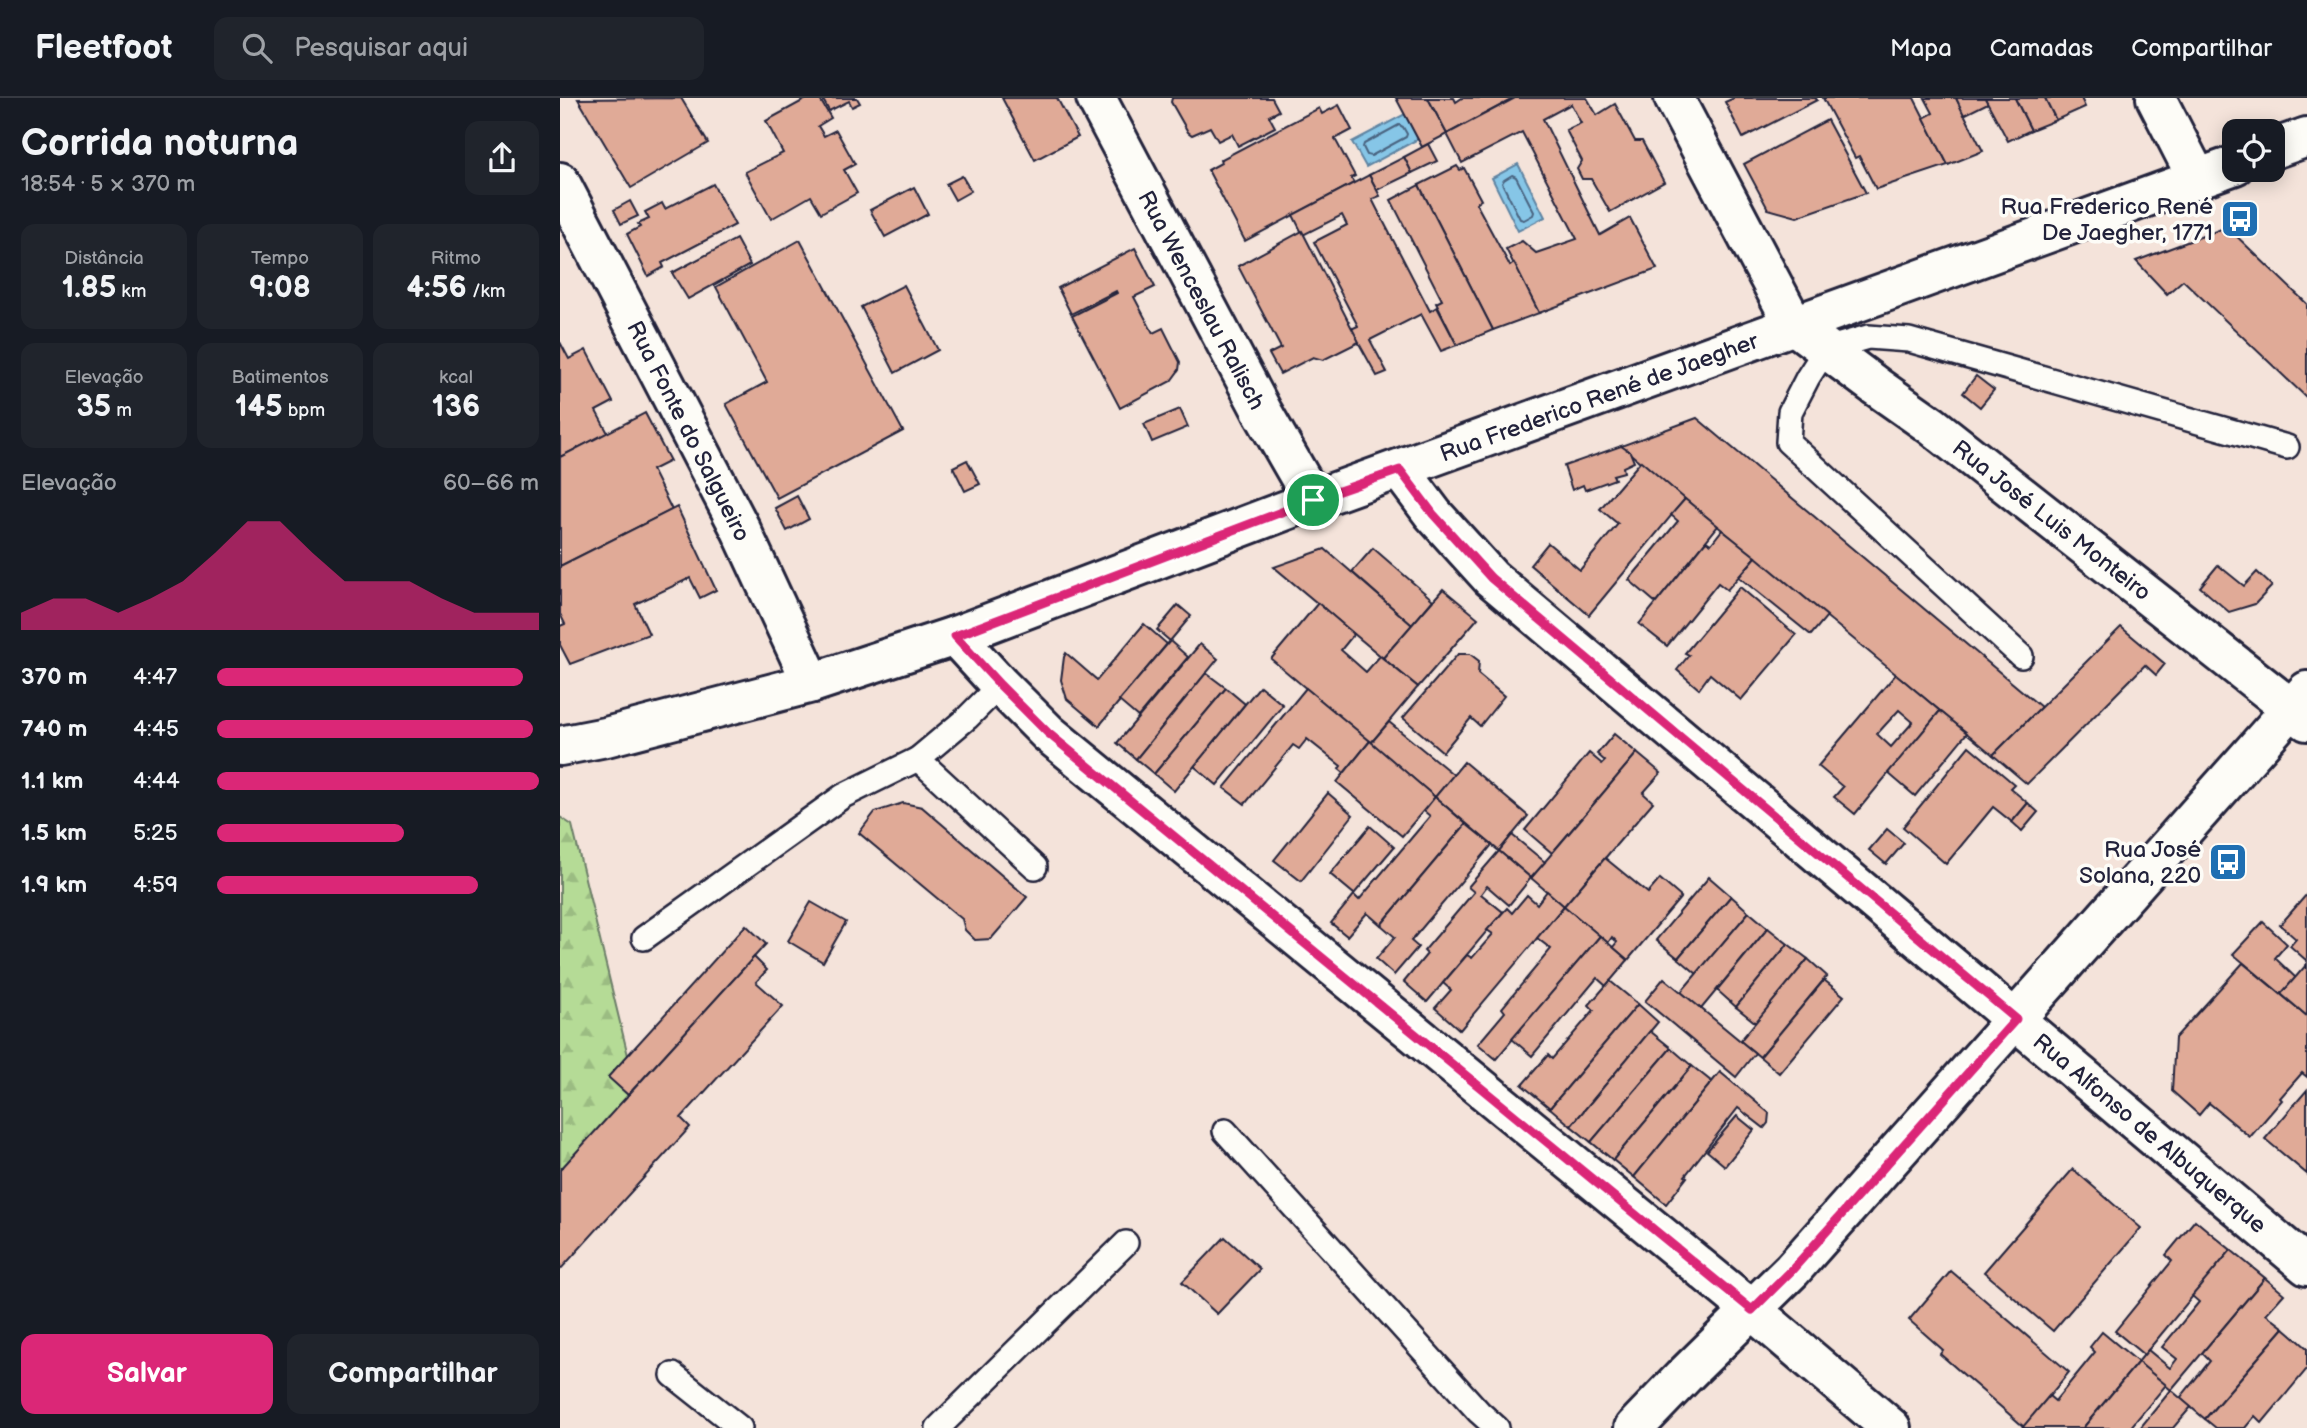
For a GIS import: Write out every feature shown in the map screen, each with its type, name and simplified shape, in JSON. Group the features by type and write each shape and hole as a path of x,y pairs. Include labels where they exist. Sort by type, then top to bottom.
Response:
{"street":[{"name":"Rua Wenceslau Ralisch","path":"1096,98 1263,413 1313,500"},
{"path":"1674,98 1794,325"},
{"path":"2156,98 2198,180"},
{"path":"2285,145 2307,137"},
{"name":"Rua Frederico René de Jaegher","path":"560,746 606,737 812,683 955,636 1313,500 2222,170"},
{"name":"Rua Fonte do Salgueiro","path":"560,182 741,530 812,683"},
{"name":"Rua José Luis Monteiro","path":"1794,325 1931,425 2302,707"},
{"name":"Rua Alfonso de Albuquerque","path":"1400,470 1433,514 1491,578 2307,1266"},
{"path":"955,636 1048,733 1752,1310 1891,1428"},
{"path":"1634,1428 1792,1270 2016,1019 2302,707"}],"lane":[{"path":"2021,656 1788,442 1790,412 1826,349 1868,337 1909,340 2287,447"},
{"path":"644,938 843,796 918,759 967,718 1000,685"},
{"path":"918,759 1035,867"},
{"path":"1225,1131 1479,1412 1497,1428"},
{"path":"939,1428 1126,1243"},
{"path":"673,1375 740,1428"}],"green space":[{"path":"560,817 572,825 641,1109 560,1201"}],"water":[{"path":"1405,114 1418,139 1366,167 1352,142"},
{"path":"1518,164 1545,217 1518,231 1492,178"}],"building":[{"path":"681,98 708,143 631,188 578,99"},
{"path":"808,98 819,98 831,118 818,126 824,136 836,130 855,164 844,170 857,193 821,213 811,196 771,219 745,172 783,153 766,121"},
{"path":"822,98 857,98 860,103 852,107 849,101 829,111"},
{"path":"1002,98 1057,98 1078,137 1035,160"},
{"path":"1172,98 1272,98 1279,111 1269,116 1275,127 1238,146 1232,134 1218,141 1210,127 1192,135 1171,102"},
{"path":"1396,98 1428,98 1447,134 1422,147"},
{"path":"1428,98 1454,98 1456,102 1462,98 1515,98 1447,134"},
{"path":"1515,98 1587,98 1597,115 1615,104 1635,141 1642,141 1664,182 1610,212 1591,179 1582,179 1577,169 1582,161 1566,130 1581,123 1571,104 1543,119 1600,235 1630,218 1657,269 1539,313 1506,249 1522,241 1536,253 1577,239 1522,132 1462,163 1447,134"},
{"path":"1734,98 1817,100 1743,138 1725,102"},
{"path":"1823,98 1914,98 1948,165 1876,189 1859,156 1855,158"},
{"path":"1925,98 1956,98 1983,151 1948,165 1924,118 1933,113"},
{"path":"1956,98 1985,98 1988,103 1964,115"},
{"path":"1985,98 2015,98 2031,130 2008,141"},
{"path":"2015,98 2045,98 2056,120 2031,130"},
{"path":"2045,98 2081,98 2085,107 2056,120"},
{"path":"1339,105 1352,130 1335,139 1355,176 1351,178 1354,183 1245,241 1208,170 1221,163 1220,160 1319,108 1322,114"},
{"path":"1827,120 1866,193 1797,217 1768,209 1744,164"},
{"path":"1428,144 1437,161 1412,173 1404,157"},
{"path":"1404,157 1412,173 1377,190 1369,175"},
{"path":"1457,166 1460,170 1464,168 1481,200 1476,203 1510,266 1514,263 1539,313 1493,330 1419,185"},
{"path":"1369,175 1380,196 1372,199 1377,209 1430,311 1437,307 1457,345 1441,351 1421,314 1370,340 1387,372 1377,376 1351,329 1358,326 1314,242 1347,225 1342,215 1303,235 1293,215"},
{"path":"962,176 971,191 955,200 946,184"},
{"path":"713,184 735,225 662,263 664,267 648,276 627,234 649,219 645,212 662,203 665,209"},
{"path":"1419,185 1493,330 1457,345 1436,303 1442,300 1391,200"},
{"path":"914,187 928,214 885,237 870,210"},
{"path":"630,201 638,216 621,224 614,210"},
{"path":"2227,227 2307,304 2307,398 2183,280 2167,294 2136,261"},
{"path":"1302,231 1359,342 1323,360 1313,357 1280,374 1269,354 1281,348 1238,266"},
{"path":"736,239 750,265 688,299 672,273"},
{"path":"800,240 903,431 777,498 726,404 767,382 716,287"},
{"path":"1135,248 1155,287 1134,297 1153,333 1163,328 1180,362 1179,370 1171,381 1120,408 1072,316 1117,293 1116,291 1071,314 1058,288"},
{"path":"904,285 938,350 895,373 861,307"},
{"path":"560,342 569,359 586,350 613,402 596,411 608,433 560,457"},
{"path":"1976,376 1994,390 1980,407 1963,393"},
{"path":"1180,409 1188,427 1152,442 1144,424"},
{"path":"645,413 670,461 652,470 672,510 560,566 560,457"},
{"path":"1697,418 2041,707 1993,755 1621,446"},
{"path":"1621,446 1630,452 1634,462 1623,467 1624,472 1613,475 1615,479 1585,490 1583,485 1572,490 1564,466"},
{"path":"967,460 980,484 965,491 953,467"},
{"path":"1641,461 1685,499 1589,615 1530,565 1548,543 1580,570 1618,524 1600,509"},
{"path":"797,496 809,519 787,531 775,508"},
{"path":"1685,499 1718,526 1656,603 1629,580 1678,521 1671,515"},
{"path":"677,507 716,590 700,598 690,578 635,604 649,634 570,664 560,645 560,626 565,624 560,614 560,566"},
{"path":"1722,530 1756,557 1727,590 1718,583 1667,646 1639,624 1706,541 1711,544"},
{"path":"1373,548 1433,600 1412,625 1352,572"},
{"path":"1325,549 1412,625 1383,658 1274,567"},
{"path":"1756,557 1827,616 1811,635 1739,577"},
{"path":"2218,565 2244,586 2257,572 2272,586 2255,604 2229,612 2200,587"},
{"path":"1740,587 1796,635 1741,700 1710,674 1699,689 1677,670 1689,655 1685,653"},
{"path":"1443,589 1478,618 1418,687 1383,658"},
{"path":"1318,603 1354,634 1341,650 1366,672 1380,656 1418,687 1371,743 1271,659"},
{"path":"1178,605 1191,616 1170,641 1157,630"},
{"path":"1144,624 1167,644 1099,726 1067,699 1061,680 1064,657 1066,653 1097,680"},
{"path":"2121,627 2165,664 2156,675 2145,665 2027,784 1993,755"},
{"path":"1170,641 1188,657 1138,717 1119,701"},
{"path":"1200,644 1218,659 1136,759 1117,743"},
{"path":"1458,654 1470,654 1479,661 1478,674 1504,696 1480,726 1471,718 1443,752 1403,718"},
{"path":"1206,673 1226,688 1154,774 1136,759"},
{"path":"1896,674 1940,711 1855,814 1834,797 1843,787 1818,766","holes":["1899,710 1913,722 1891,747 1877,734"]},
{"path":"1260,686 1283,705 1217,785 1194,766"},
{"path":"1226,688 1245,704 1174,791 1154,774"},
{"path":"1306,688 1370,741 1344,773 1339,769 1341,766 1307,739 1299,749 1293,745 1245,804 1224,788"},
{"path":"1940,711 1967,733 1915,796 1888,773"},
{"path":"1389,722 1454,775 1435,797 1371,743"},
{"path":"1614,734 1637,753 1552,853 1525,830 1589,753 1602,764 1605,761 1597,754"},
{"path":"1370,741 1435,797 1402,836 1337,782"},
{"path":"1969,746 2014,784 2010,788 2028,803 2012,822 1993,807 1946,864 1903,827"},
{"path":"1637,753 1661,773 1643,793 1653,802 1564,906 1531,878"},
{"path":"1464,762 1528,816 1499,851 1435,797"},
{"path":"1328,793 1353,815 1301,881 1274,860"},
{"path":"1435,797 1466,824 1381,925 1367,913 1347,936 1331,923 1354,895 1359,900 1430,816 1424,811"},
{"path":"903,803 922,807 1027,897 991,939 975,940 965,930 962,919 859,833 875,812"},
{"path":"2028,803 2038,812 2022,831 2012,822"},
{"path":"1466,824 1492,845 1411,941 1418,947 1394,975 1376,959 1395,937 1381,925"},
{"path":"1370,826 1394,847 1354,894 1330,874"},
{"path":"1887,829 1904,843 1886,864 1869,850"},
{"path":"1512,835 1545,862 1531,878 1499,851"},
{"path":"1499,851 1531,878 1509,905 1487,886 1481,894 1503,912 1427,1002 1404,982 1427,954 1424,951 1474,892 1468,887"},
{"path":"1605,858 1648,893 1660,879 1681,897 1628,960 1613,947 1617,942 1612,937 1608,943 1564,906"},
{"path":"1709,877 1731,896 1678,958 1656,940"},
{"path":"1547,891 1564,906 1460,1030 1435,1008 1451,990 1443,983 1467,955 1472,958 1493,934 1487,930 1507,908 1512,913 1527,895 1537,904"},
{"path":"2307,894 2307,961 2290,946 2296,939 2280,925"},
{"path":"1731,896 1749,912 1697,974 1678,958"},
{"path":"811,902 846,922 823,962 788,941"},
{"path":"1564,906 1600,936 1496,1059 1478,1044 1505,1012 1502,1008 1551,949 1537,938"},
{"path":"1749,912 1768,928 1701,1009 1681,992"},
{"path":"2263,922 2287,944 2275,958 2296,978 2281,994 2233,954"},
{"path":"746,925 766,944 628,1095 608,1077"},
{"path":"1768,928 1788,944 1736,1007 1717,990"},
{"path":"1600,936 1628,960 1606,986 1597,978 1532,1056 1512,1039"},
{"path":"1788,944 1808,959 1756,1023 1736,1007"},
{"path":"754,957 767,970 756,982 783,1006 681,1118 690,1127 560,1270 560,1170"},
{"path":"1808,959 1827,976 1760,1057 1740,1041"},
{"path":"2243,963 2307,1016 2307,1077 2302,1073 2250,1137 2209,1103 2199,1115 2172,1091 2175,1038"},
{"path":"2307,964 2307,1016 2281,994"},
{"path":"1664,978 1755,1053 1736,1077 1645,1001"},
{"path":"1824,980 1844,996 1779,1073 1760,1057"},
{"path":"1610,981 1638,1004 1550,1108 1522,1085 1548,1055 1552,1059 1594,1010 1589,1005"},
{"path":"1638,1004 1658,1022 1571,1126 1550,1108"},
{"path":"1650,1031 1671,1048 1591,1142 1571,1126"},
{"path":"1671,1048 1692,1066 1613,1160 1591,1142"},
{"path":"1692,1066 1712,1082 1634,1177 1613,1160"},
{"path":"1720,1072 1769,1113 1768,1123 1764,1128 1738,1108 1666,1204 1634,1177"},
{"path":"2307,1090 2307,1174 2265,1139"},
{"path":"1737,1116 1754,1130 1725,1166 1707,1151"},
{"path":"2073,1169 2141,1228 2053,1331 1984,1272"},
{"path":"2195,1220 2231,1250 2144,1355 2115,1331 2172,1261 2166,1255"},
{"path":"1225,1237 1260,1269 1217,1314 1182,1282"},
{"path":"2231,1250 2265,1278 2171,1390 2138,1362 2148,1350 2170,1368 2177,1359 2162,1347 2199,1302 2192,1296"},
{"path":"1951,1271 2069,1372 2024,1427 1940,1354 1943,1350 1909,1320"},
{"path":"2265,1278 2284,1294 2266,1314 2284,1328 2205,1419 2180,1398 2210,1361 2202,1353"},
{"path":"2284,1328 2307,1348 2307,1369 2262,1423 2255,1416 2245,1428 2216,1428 2205,1419"},
{"path":"2102,1332 2138,1362 2083,1428 2022,1428 2049,1396 2055,1401 2095,1352 2090,1347"},
{"path":"2138,1362 2166,1385 2130,1428 2083,1428"},
{"path":"2171,1390 2191,1407 2173,1428 2140,1428"}],"place":[{"name":"Rua Frederico René De Jaegher, 1771","path":"2240,219"},
{"name":"Rua José Solana, 220","path":"2228,862"}],"route":[{"path":"1400,470 1433,514 1491,578 2016,1019 1792,1270 1752,1310 1048,733 955,636 1313,500 1400,470"}]}
